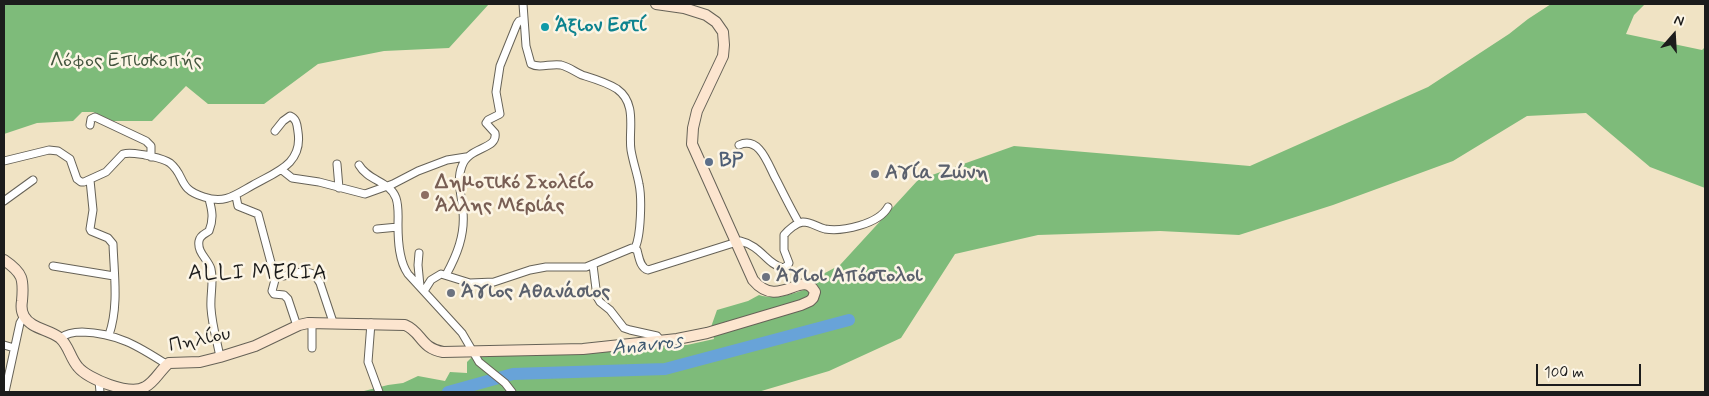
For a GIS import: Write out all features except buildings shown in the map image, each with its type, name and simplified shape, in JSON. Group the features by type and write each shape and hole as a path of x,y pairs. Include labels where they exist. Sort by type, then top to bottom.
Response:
{"main road":[{"path":"656,4 684,8 706,15 716,22 723,32 723,56 698,105 692,144 736,241"},
{"name":"Πηλίου","path":"24,316 30,322 60,338 80,369 86,374 99,381 131,390 142,389 150,384 166,364 174,362 200,362 220,357 262,343 297,326 312,322 407,326 413,330 424,344 436,350 446,352 577,349 660,341 707,333 802,305 813,298 814,290 806,285 797,285 777,293 762,289 751,276 736,241"},
{"path":"4,260 18,270 22,280 24,316"}],"street":[{"path":"523,4 527,54 531,64 536,66 561,65 579,74 606,83 620,91 626,100 631,118 631,148 640,189 639,236 635,248 643,267 648,270 736,241 752,244 776,266 786,268 789,260 784,250 784,235 799,223 811,223 828,229 844,229 881,217 888,207"},
{"path":"282,170 292,178 319,182 365,194 447,160 466,157 474,151 491,144 495,138 495,133 486,123 500,114 496,92 500,66 517,24 523,20"},
{"path":"4,161 49,150 58,151 70,160 79,181 84,182 108,170 124,153 150,157 169,162 175,168 186,188 196,194 209,198 225,199 236,196 282,170 294,156 299,145 296,122 292,116 289,116 275,130"},
{"path":"90,125 91,119 95,117 146,141 151,144 150,157"},
{"path":"739,144 747,142 762,152 799,223"},
{"path":"446,275 454,262 461,240 464,215 459,175 466,157"},
{"path":"337,164 339,188"},
{"path":"359,165 366,175 387,186 397,200 400,250 403,266 408,274 462,333 471,351 484,366 505,383 512,392"},
{"path":"4,201 33,180"},
{"path":"90,180 93,210 90,229 111,240 113,244 114,320 110,334"},
{"path":"236,196 238,206 258,214 276,276 272,291 274,294 284,295 287,298 297,326"},
{"path":"209,198 212,210 212,224 210,231 200,239 199,247 211,270 212,318 220,357"},
{"path":"377,228 398,227"},
{"path":"422,289 441,274 465,282 500,282 530,270 546,267 579,268 593,265 630,248 635,248"},
{"path":"419,253 418,265 422,289"},
{"path":"593,265 597,297 600,302 610,310 624,328 657,336 660,341"},
{"path":"53,266 114,276"},
{"path":"276,276 301,271 315,276 320,283 333,322"},
{"path":"5,392 20,323 24,316"},
{"path":"312,322 312,348"},
{"path":"371,323 368,362 379,392"},
{"path":"60,338 65,334 74,332 110,334 131,343 166,364"},
{"path":"4,345 14,348"},
{"path":"99,381 100,392"}],"green space":[{"name":"Λόφος Επισκοπής","path":"4,4 489,4 449,48 384,51 318,64 264,104 208,104 186,86 152,121 113,121 93,112 82,112 73,121 37,123 4,134"},
{"path":"1551,4 1645,4 1634,15 1626,34 1702,50 1705,47 1705,188 1650,167 1586,113 1527,116 1453,161 1333,205 1239,235 1160,231 1038,235 955,254 901,338 829,371 758,392 360,392 403,383 418,376 445,381 450,372 467,373 467,362 471,358 516,353 565,354 661,345 687,345 714,339 711,327 717,310 748,301 759,295 776,297 804,290 808,282 840,265 918,180 1014,146 1250,166 1428,87"}],"waterway":[{"name":"Anavros","path":"448,392 513,374 665,369 849,320"}],"place":[{"name":"Άξιον Εστί","path":"545,27"},
{"name":"BP","path":"709,162"},
{"name":"Αγία Ζώνη","path":"875,174"},
{"name":"Δημοτικό Σχολείο Άλλης Μεριάς","path":"425,195"},
{"name":"Άγιοι Απόστολοι","path":"766,277"},
{"name":"Άγιος Αθανάσιος","path":"451,293"}],"district":[{"name":"ALLI MERIA","path":"258,274"}]}
